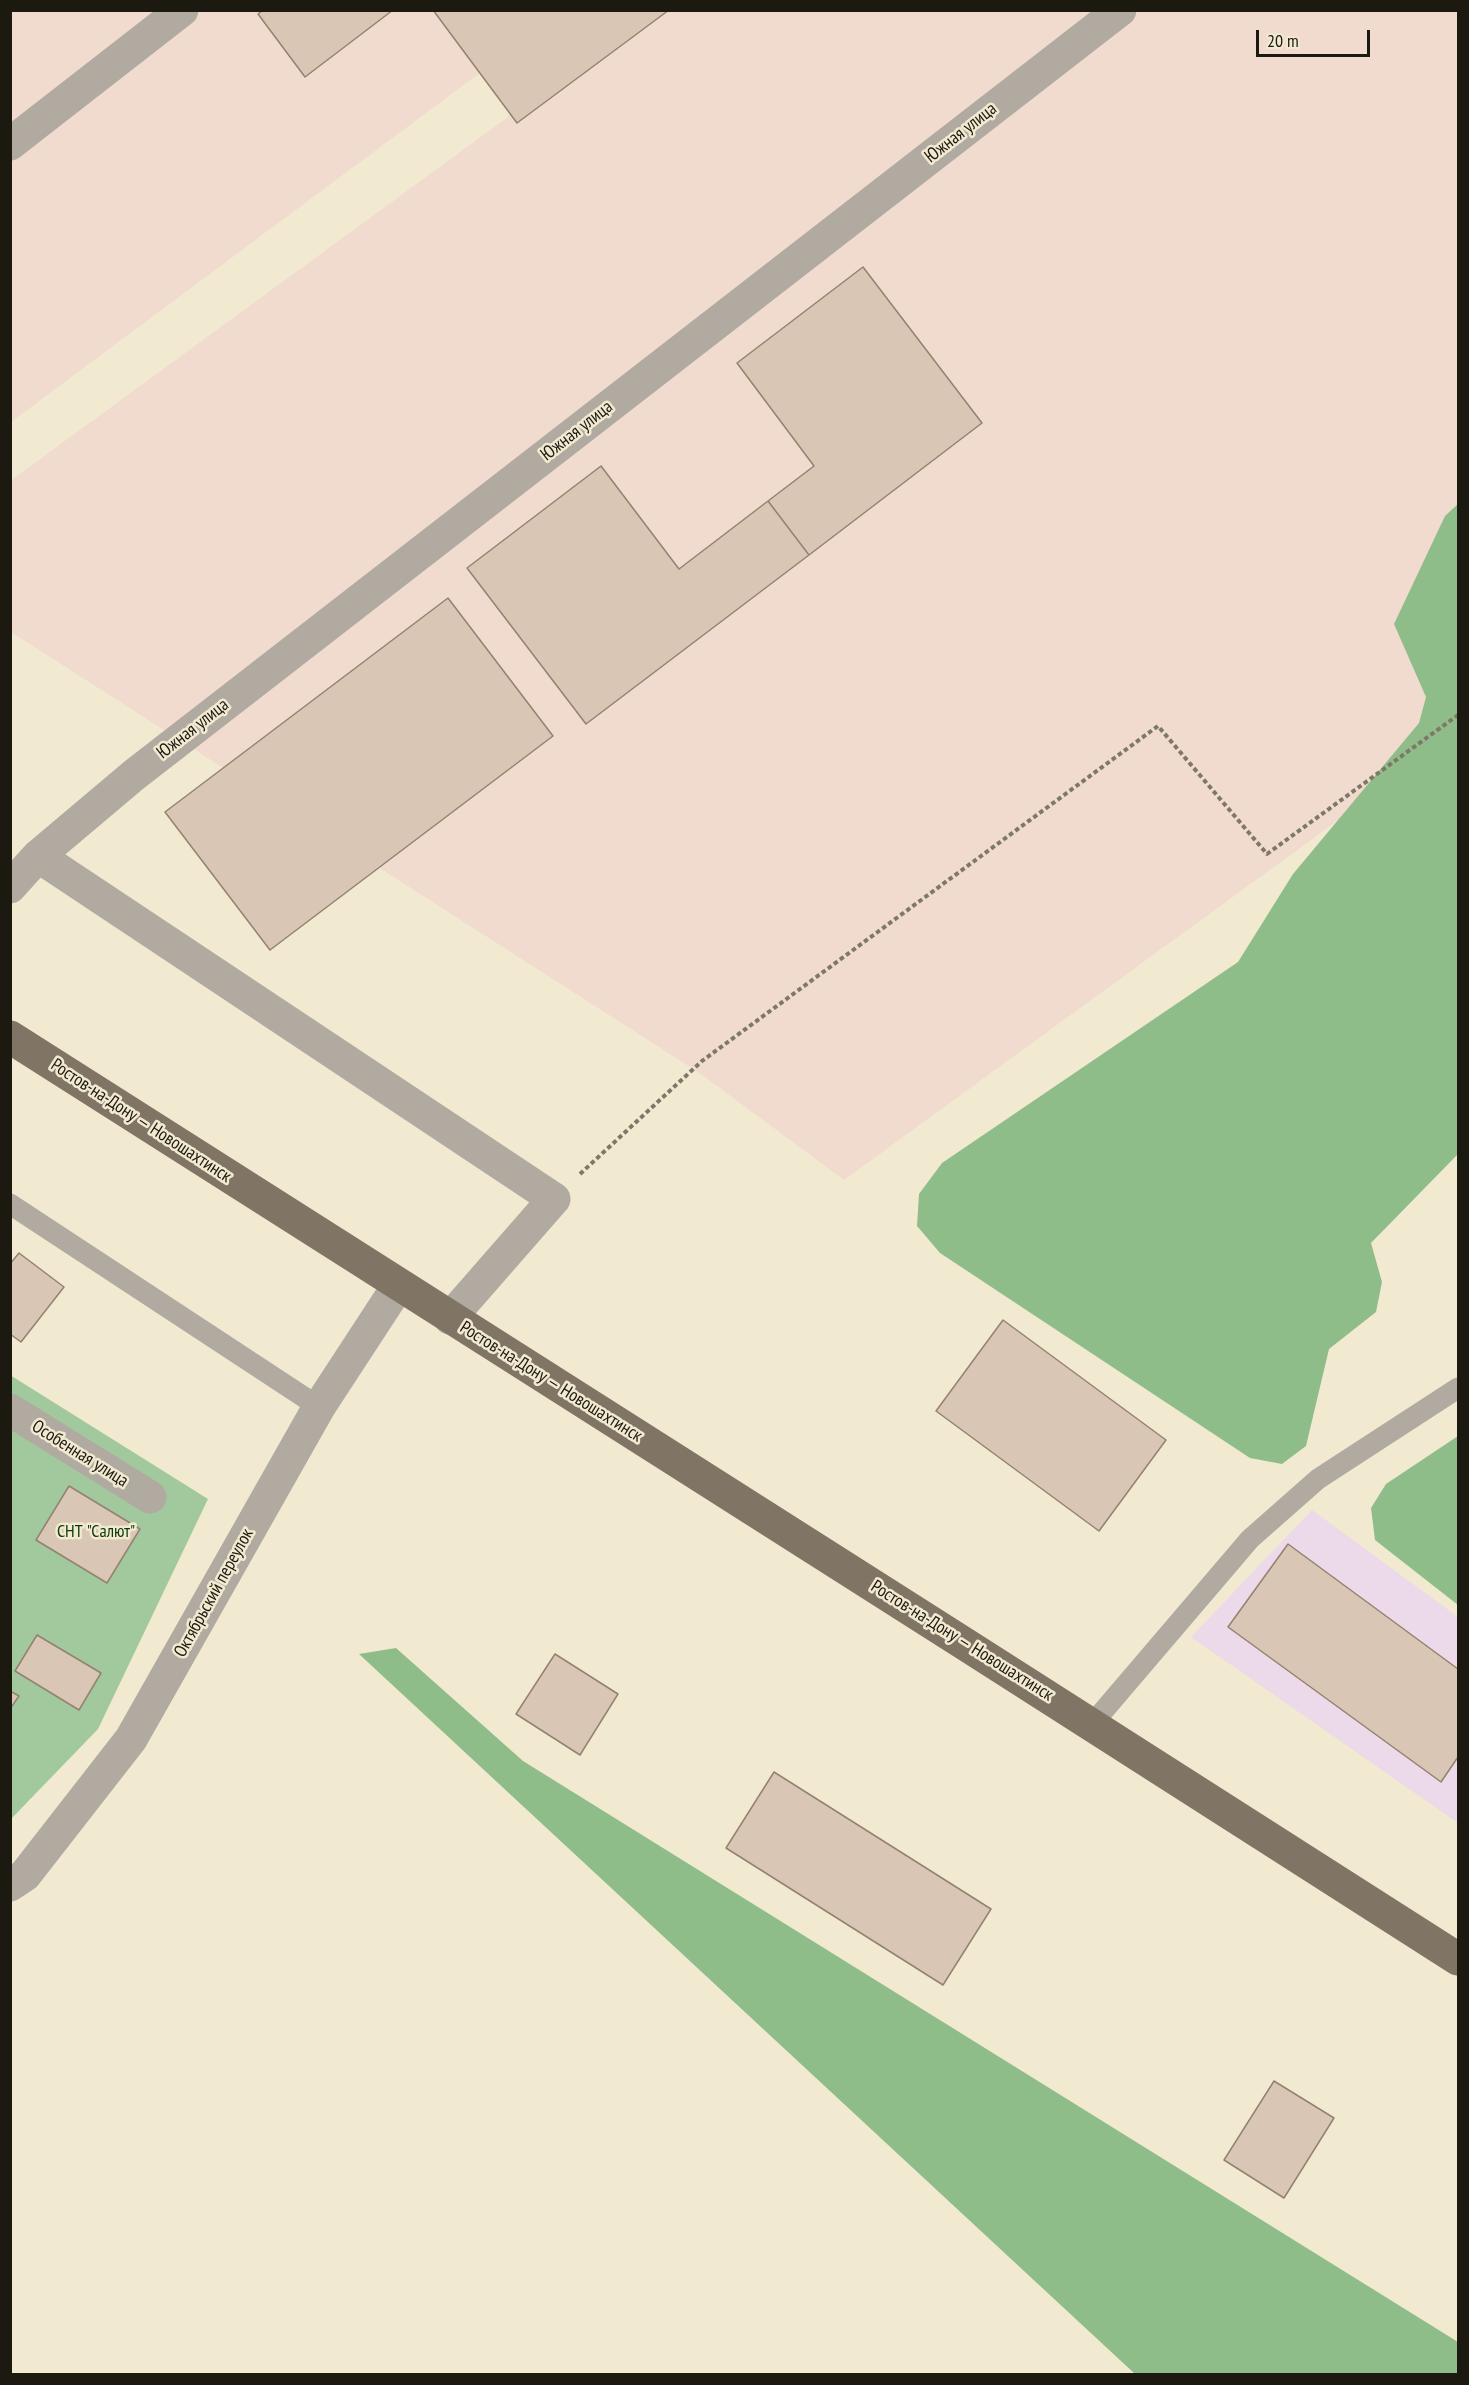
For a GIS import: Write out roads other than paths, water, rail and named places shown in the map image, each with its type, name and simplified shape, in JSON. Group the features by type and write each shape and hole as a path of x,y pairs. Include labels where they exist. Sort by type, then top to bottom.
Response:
{"main road":[{"name":"Ростов-на-Дону — Новошахтинск","path":"10,1036 398,1286 1093,1723 1458,1959"}],"street":[{"path":"10,144 182,10"},
{"name":"Южная улица","path":"10,887 38,856 134,775 1120,10"},
{"path":"38,856 554,1198 450,1318"},
{"name":"Октябрьский переулок","path":"10,1885 25,1875 131,1739 319,1407 398,1286"},
{"name":"Особенная улица","path":"10,1410 150,1497"}],"lane":[{"path":"10,1204 319,1407"},
{"path":"1093,1723 1250,1539 1318,1479 1458,1388"}],"park label":[{"name":"СНТ \"Салют\"","path":"96,1532"}]}
